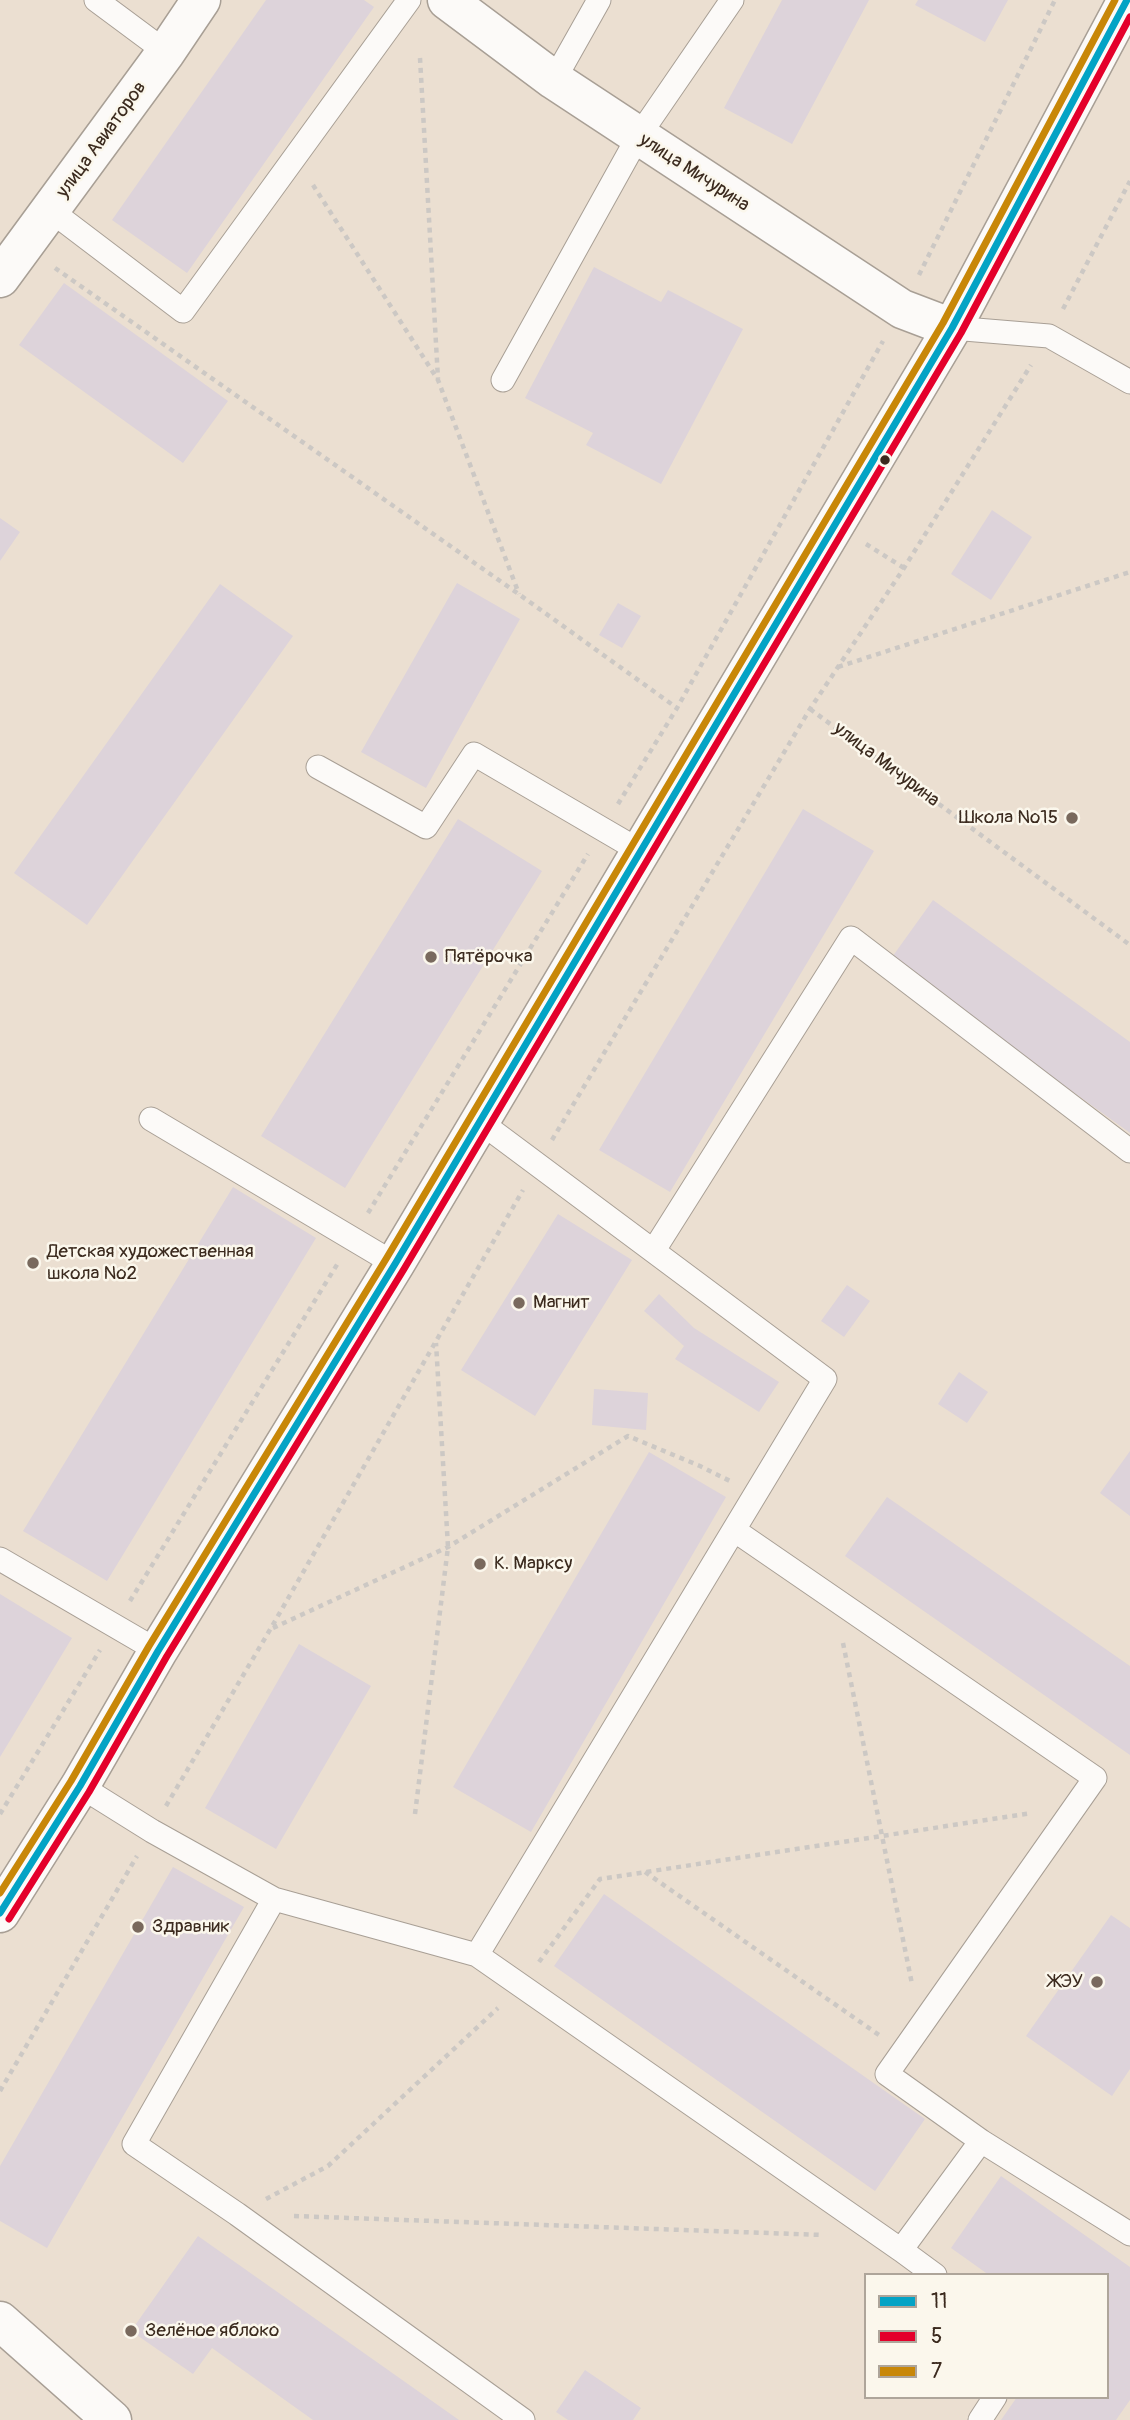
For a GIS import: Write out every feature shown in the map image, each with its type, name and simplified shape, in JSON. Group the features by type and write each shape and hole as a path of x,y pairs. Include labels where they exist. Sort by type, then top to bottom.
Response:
{"street":[{"name":"улица Авиаторов","path":"0,278 166,52 201,0"},
{"name":"улица Мичурина","path":"447,0 554,80 902,309 952,328"},
{"path":"0,1913 80,1786 158,1651 395,1264 952,328 1127,0"},
{"path":"0,2321 112,2420"}],"lane":[{"path":"96,0 166,52"},
{"path":"50,211 183,311 409,0"},
{"path":"554,80 599,0"},
{"path":"503,380 638,137 732,0"},
{"path":"952,328 1049,336 1130,382"},
{"path":"318,767 426,827 474,754 640,851"},
{"path":"654,1250 851,938 1130,1151"},
{"path":"151,1119 395,1264"},
{"path":"477,1955 825,1379 480,1121"},
{"path":"734,1530 1095,1778 887,2074 981,2141 1130,2234"},
{"path":"0,1559 158,1651"},
{"path":"80,1786 152,1831 274,1899 477,1955 932,2273"},
{"path":"274,1899 134,2144 237,2214 523,2420"},
{"path":"891,2244 981,2141"},
{"path":"980,2420 994,2399"}],"path":[{"path":"0,1814 677,708 902,309 1055,0"},
{"path":"420,58 438,380"},
{"path":"0,2091 538,1164 810,709 904,568 1049,336 1130,181"},
{"path":"313,184 438,380 520,595"},
{"path":"24,246 677,708"},
{"path":"838,667 1130,572"},
{"name":"улица Мичурина","path":"810,709 1130,945"},
{"path":"415,1814 448,1547 436,1342"},
{"path":"271,1628 448,1547 628,1436 700,1466 756,1494"},
{"path":"834,1599 920,2026"},
{"path":"237,2214 328,2166 521,1986 600,1879 1075,1807"},
{"path":"645,1872 903,2051"},
{"path":"237,2214 891,2244"}],"building":[{"path":"266,0 364,0 374,7 187,273 112,220"},
{"path":"782,0 869,0 792,144 724,108"},
{"path":"918,0 1008,0 985,42 915,5"},
{"path":"594,267 661,302 668,290 743,329 661,484 586,445 593,433 525,398"},
{"path":"64,283 228,401 183,463 19,345"},
{"path":"992,510 1032,537 991,600 951,574"},
{"path":"0,518 20,532 0,561"},
{"path":"457,583 520,619 426,788 361,752"},
{"path":"220,584 293,636 87,925 14,873"},
{"path":"618,603 641,616 622,648 599,635"},
{"path":"803,809 874,851 670,1192 599,1150"},
{"path":"458,819 542,871 345,1188 261,1136"},
{"path":"933,900 1130,1042 1130,1133 890,960"},
{"path":"233,1187 316,1238 107,1581 23,1531"},
{"path":"558,1214 632,1260 535,1416 461,1370"},
{"path":"847,1285 870,1301 844,1337 821,1321"},
{"path":"659,1294 694,1328 779,1382 759,1412 675,1359 684,1346 644,1311"},
{"path":"959,1372 988,1392 967,1423 938,1404"},
{"path":"594,1389 648,1393 646,1430 592,1425"},
{"path":"1130,1451 1130,1516 1100,1493"},
{"path":"649,1452 726,1497 531,1832 453,1787"},
{"path":"887,1497 1130,1666 1130,1755 845,1556"},
{"path":"0,1594 72,1638 0,1757"},
{"path":"299,1644 371,1686 276,1849 205,1808"},
{"path":"173,1867 244,1907 47,2248 0,2221 0,2166"},
{"path":"604,1894 925,2119 875,2191 554,1966"},
{"name":"ЖЭУ","path":"1111,1915 1130,1928 1130,2069 1112,2096 1026,2036"},
{"path":"1001,2176 1130,2267 1130,2400 1116,2420 1001,2420 1016,2399 1109,2399 1109,2273 986,2273 951,2248"},
{"path":"198,2236 459,2420 313,2420 212,2348 193,2374 131,2331"},
{"path":"585,2370 641,2408 633,2420 568,2420 556,2412"}],"transit line":[{"name":"7","path":"0,1893 71,1781 149,1646 386,1259 943,323 1115,0"},
{"name":"11","path":"0,1913 80,1786 158,1651 395,1264 952,328 1127,0"},
{"name":"5","path":"9,1919 89,1792 167,1656 404,1269 961,333 1130,17"}],"place":[{"name":"Школа №15","path":"1072,818"},
{"name":"Пятёрочка","path":"431,957"},
{"name":"Детская художественная школа №2","path":"33,1263"},
{"name":"Магнит","path":"519,1303"},
{"name":"К. Марксу","path":"480,1564"},
{"name":"Здравник","path":"138,1927"},
{"name":"ЖЭУ","path":"1097,1982"},
{"name":"Зелёное яблоко","path":"131,2331"}]}
